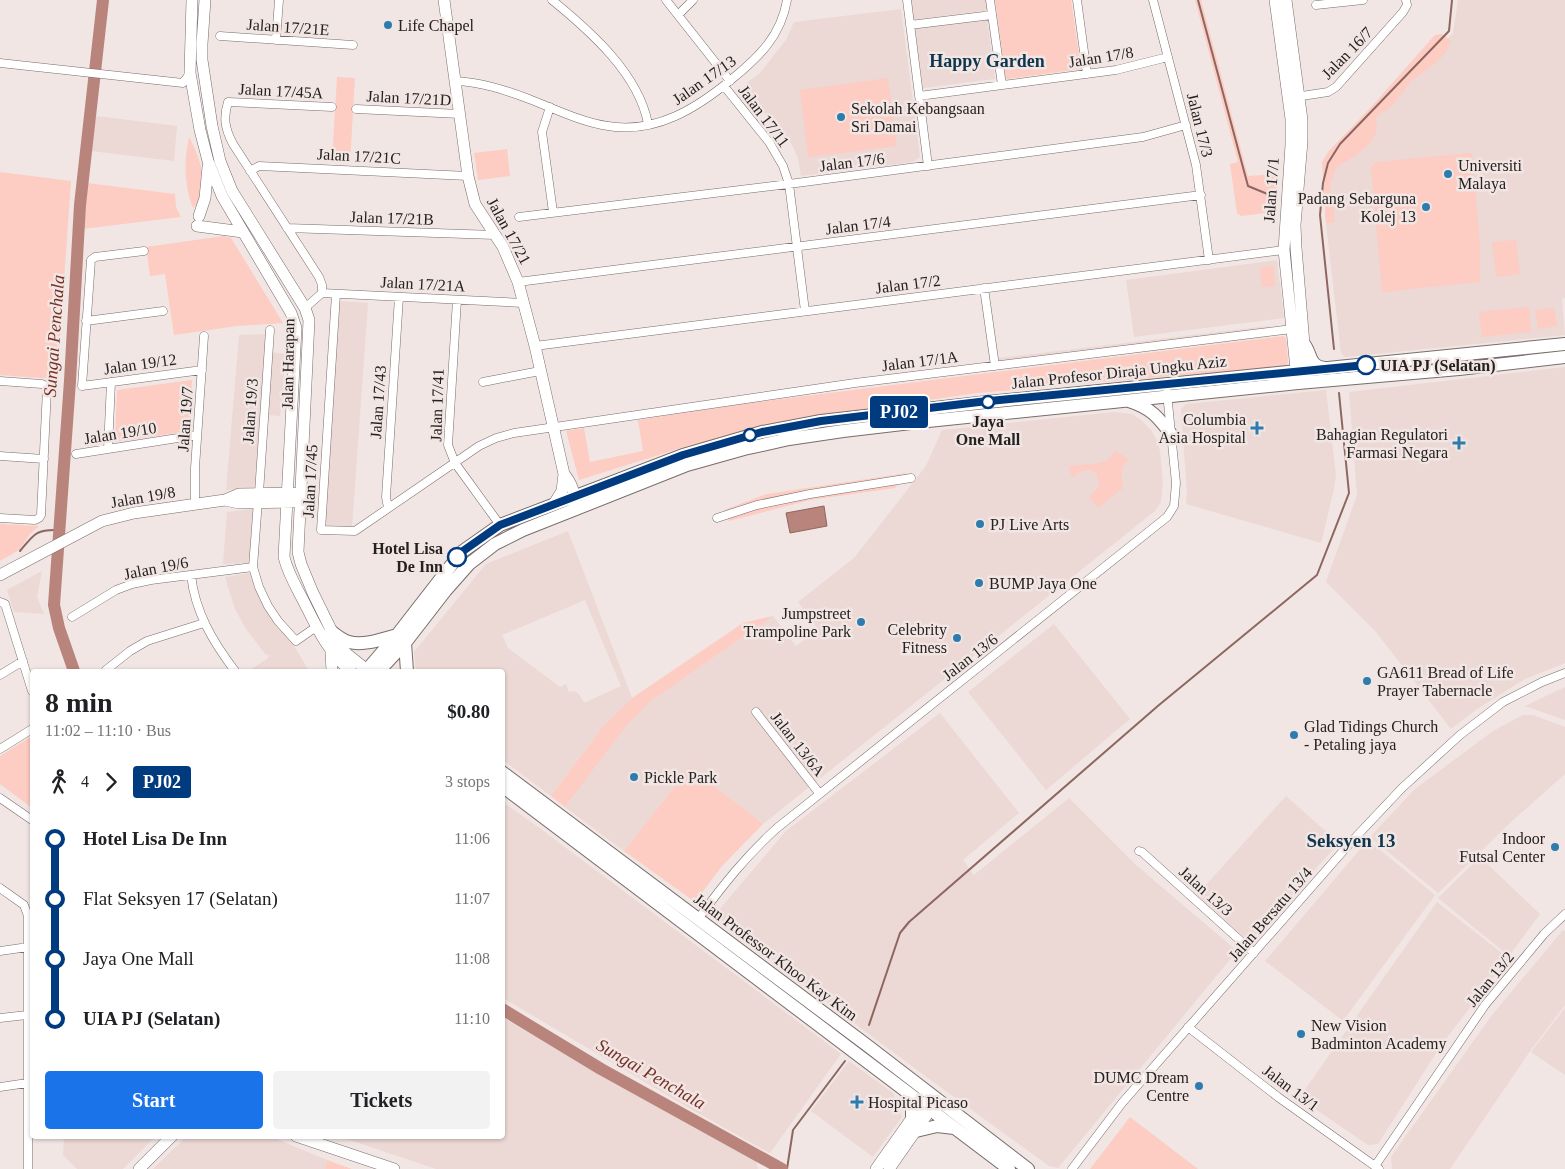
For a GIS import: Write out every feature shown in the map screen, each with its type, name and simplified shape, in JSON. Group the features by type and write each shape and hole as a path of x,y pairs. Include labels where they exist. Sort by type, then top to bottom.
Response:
{"main road":[{"name":"Jalan Harapan","path":"192,0 190,73 200,130 208,161 222,196 291,313 296,328 286,498 284,557 287,570 331,652 348,669"},
{"name":"Jalan Harapan","path":"204,0 202,60 212,126 220,161 232,191 305,308 309,320 298,552 300,564 339,646 368,669"},
{"name":"Jalan 17/21","path":"444,0 468,176 475,204 495,235 518,282 535,346 564,474 557,509"},
{"name":"Jalan 17/1","path":"1275,0 1302,141 1296,225 1296,248 1304,344 1302,348 1301,377"},
{"name":"Jalan 17/1","path":"1286,0 1294,97 1291,118 1284,250 1292,329 1301,377"},
{"path":"208,161 206,198 198,221 243,232"},
{"path":"1304,344 1310,360 1319,367 1330,368"},
{"name":"Jalan Profesor Diraja Ungku Aziz","path":"1301,377 1330,368 1565,344"},
{"name":"Jalan Profesor Diraja Ungku Aziz","path":"373,669 469,564 495,544 557,509 574,497 683,455 762,432 821,421 892,412 1167,390 1301,377 1459,369 1565,357"},
{"name":"Jalan Profesor Diraja Ungku Aziz","path":"401,639 456,559 463,551 500,525 557,509 687,465 788,439 928,421 1127,400 1167,390"},
{"path":"1127,400 1148,409 1162,420 1171,434"},
{"name":"Jalan 17/21","path":"564,474 569,480 574,497"},
{"name":"Jalan 19/8","path":"0,575 102,521 134,513 224,500 239,503 258,497 300,498"},
{"path":"331,631 347,642 353,643 401,639 407,669"},
{"path":"331,652 332,669"},
{"name":"Jalan Professor Khoo Kay Kim","path":"505,774 1028,1169"},
{"name":"Jalan Professor Khoo Kay Kim","path":"505,788 1009,1169"},
{"path":"909,1078 927,1106"},
{"path":"907,1092 912,1106 912,1118"},
{"path":"883,1169 916,1131 927,1106"},
{"path":"883,1169 912,1118 927,1106 941,1106 966,1121"},
{"path":"916,1131 937,1126 954,1128"},
{"path":"139,1169 169,1139"},
{"path":"306,1139 394,1169"}],"street":[{"path":"276,40 279,0"},
{"path":"552,0 589,31 609,53 641,99 646,110 648,124"},
{"name":"Jalan 17/11","path":"666,0 769,142 784,166 789,184 805,311"},
{"path":"678,15 693,0"},
{"name":"Jalan 17/13","path":"455,81 496,87 577,118 608,127 634,127 665,122 682,114 727,84 755,60 779,29 786,0"},
{"path":"907,0 928,166"},
{"path":"990,0 1002,86"},
{"path":"1077,0 1087,74"},
{"name":"Jalan 17/3","path":"1152,0 1196,165 1209,260"},
{"path":"1316,5 1363,0"},
{"name":"Jalan 16/7","path":"1294,97 1328,92 1336,87 1403,12 1407,5 1406,0"},
{"path":"910,24 992,14"},
{"name":"Jalan 17/21E","path":"220,36 353,45"},
{"name":"Jalan 17/8","path":"919,96 1128,68 1168,57"},
{"path":"0,62 183,83 190,73"},
{"name":"Jalan 17/45A","path":"250,171 226,131 224,116 228,102 332,107"},
{"path":"550,107 542,132 553,212"},
{"name":"Jalan 17/21D","path":"356,109 460,114"},
{"name":"Jalan 17/6","path":"519,217 789,184 1143,137 1186,125"},
{"name":"Jalan 17/21C","path":"250,171 259,166 468,176"},
{"path":"250,171 322,285 322,293 312,304 305,308"},
{"name":"Jalan 17/4","path":"518,282 1201,195"},
{"name":"Jalan 17/21B","path":"287,228 495,235"},
{"path":"144,250 95,257 91,260 86,321 163,311"},
{"name":"Jalan 17/2","path":"535,346 1284,250"},
{"path":"984,288 994,366"},
{"name":"Jalan 17/21A","path":"322,293 523,303"},
{"name":"Jalan 17/45","path":"336,294 321,530 355,531 479,446 496,438 514,433 552,427"},
{"name":"Jalan 17/43","path":"388,508 386,496 399,297"},
{"name":"Jalan 17/41","path":"457,300 448,445 455,463 500,525"},
{"name":"Jalan 19/12","path":"86,321 82,386 202,370"},
{"name":"Jalan 17/1A","path":"552,427 792,392 1292,329"},
{"name":"Jalan 19/3","path":"270,330 253,567 259,587 268,606 278,621 296,641 316,627"},
{"name":"Jalan 19/7","path":"195,504 204,336"},
{"path":"483,382 540,370"},
{"path":"0,381 42,384 46,386 41,515 35,520 0,518"},
{"path":"108,449 111,382"},
{"name":"Jalan 13/6","path":"698,919 728,878 753,850 777,828 1167,517 1174,506 1176,483 1167,390"},
{"name":"Jalan 19/10","path":"76,454 198,435"},
{"path":"0,456 44,459"},
{"path":"717,518 757,505 810,494 911,478"},
{"name":"Jalan 19/6","path":"72,617 116,590 132,584 253,567"},
{"path":"191,575 195,597 204,623 234,669"},
{"path":"0,602 5,604 30,684"},
{"path":"107,669 130,651 147,641 204,623"},
{"path":"0,675 23,661"},
{"name":"Jalan Bersatu 13/4","path":"1072,1169 1122,1103 1358,835 1402,788 1437,754 1504,702 1542,682 1565,673"},
{"name":"Jalan 13/6A","path":"756,712 819,793"},
{"path":"0,749 30,730"},
{"path":"0,798 30,819"},
{"name":"Jalan 13/3","path":"1139,851 1254,953"},
{"path":"0,888 24,905 28,916 28,1169"},
{"name":"Jalan 13/2","path":"1377,1168 1485,1005 1544,934 1565,914"},
{"path":"0,951 28,947"},
{"path":"0,1018 27,1015"},
{"name":"Jalan 13/1","path":"1188,1027 1278,1097 1377,1168"},
{"path":"0,1087 27,1083"}],"shaded area":[{"path":"910,0 987,0 989,10 912,20"},
{"path":"995,0 1071,0 1081,69 1006,79"},
{"path":"1195,0 1201,0 1248,176 1278,174 1275,212 1241,216 1237,213 1230,164 1238,162"},
{"name":"Universiti Malaya","path":"1458,0 1565,0 1565,298 1562,299 1565,335 1345,357 1341,353 1325,215 1328,183 1345,146 1453,33"},
{"name":"Sekolah Kebangsaan Sri Damai","path":"901,9 920,157 913,162 801,176 798,158 791,143 745,90 745,84 759,74 786,40 794,22"},
{"path":"987,18 995,79 923,88 915,28"},
{"path":"1442,34 1451,41 1447,50 1437,62 1411,81 1392,106 1376,117 1376,133 1369,143 1353,157 1336,167 1330,185 1335,220 1333,223 1326,223 1322,162 1328,152 1435,35"},
{"path":"337,77 355,78 350,163 332,162"},
{"path":"888,78 897,146 808,157 800,90"},
{"path":"96,116 177,126 174,161 91,151"},
{"path":"189,137 197,153 203,183 199,201 193,208 188,191 186,173"},
{"path":"507,149 510,176 478,180 474,153"},
{"name":"Padang Sebarguna Kolej 13","path":"1472,153 1480,246 1480,282 1382,292 1371,167 1375,162"},
{"path":"0,172 71,181 57,379 0,375"},
{"path":"87,183 175,194 176,207 181,217 82,229"},
{"path":"224,236 231,238 283,323 237,326 174,335 165,274 150,276 146,247"},
{"path":"1516,240 1520,274 1496,277 1492,242"},
{"path":"1277,260 1284,318 1134,337 1126,280"},
{"path":"1273,266 1275,286 1262,287 1260,268"},
{"path":"338,301 368,303 352,527 325,525"},
{"path":"1529,307 1531,332 1482,337 1479,312"},
{"path":"1554,308 1557,326 1538,329 1535,310"},
{"path":"1268,326 1269,337 1001,369 999,358"},
{"path":"266,334 255,487 226,490 239,335"},
{"path":"1283,336 1286,338 1288,362 1286,366 977,393 811,417 762,426 681,448 579,480 566,431 584,428 590,462 643,451 638,420 742,404"},
{"path":"272,352 286,354 280,416 267,415"},
{"path":"1565,367 1565,663 1525,679 1477,709 1451,729 1376,632 1326,582 1357,495 1349,392"},
{"path":"192,380 189,431 115,442 117,390"},
{"path":"1326,390 1336,475 1321,543 1186,504 1187,492 1181,409 1186,404"},
{"path":"1114,412 1132,414 1140,419 1151,430 1157,441 1160,451 1163,482 1161,502 1155,511 763,824 690,767 624,851 565,807 627,725 651,701 773,616 796,646 818,629 798,602 854,558 926,466 942,430"},
{"path":"1114,451 1129,460 1122,469 1123,488 1098,508 1089,497 1099,486 1097,474 1085,470 1073,477 1069,466 1088,465 1107,460"},
{"path":"907,473 895,488 810,500 729,521 724,510 767,494"},
{"path":"824,506 827,526 790,533 786,513"},
{"path":"253,509 249,563 223,564 227,512"},
{"path":"0,524 39,526 30,534 19,550 0,561"},
{"path":"568,531 632,698 604,725 551,796 505,762 505,669 416,669 414,652 486,564","holes":["585,600 621,686 584,703 575,691 569,692 566,684 560,687 508,648 502,635"]},
{"path":"42,571 37,597 44,614 14,612 7,590"},
{"path":"250,573 260,596 288,636 308,669 251,669 267,659 269,655 266,655 246,629 235,609 225,577"},
{"path":"773,616 651,701 627,725 565,807 551,796 604,725 632,698 743,623"},
{"path":"1054,624 1130,719 1046,790 968,692"},
{"path":"1565,687 1565,720 1525,706"},
{"path":"940,713 1019,813 963,860 974,875 1069,798 1136,865 1237,951 1058,1168 1049,1166 928,1078 719,919 718,911 786,831"},
{"path":"1523,715 1533,715 1565,727 1565,774 1511,822 1438,893 1370,837 1415,789 1493,731"},
{"path":"30,737 30,806 0,784 0,756"},
{"path":"690,767 763,824 722,866 695,902 624,851"},
{"path":"1286,796 1339,843 1254,937 1245,938 1197,895"},
{"path":"505,803 841,1054 770,1153 689,1108 505,999"},
{"path":"1368,840 1435,895 1343,1021 1265,961"},
{"path":"1480,857 1540,914 1509,956 1438,898"},
{"path":"1437,902 1508,958 1442,1044 1378,1144 1368,1145 1299,1098"},
{"path":"1563,930 1565,931 1565,1005 1528,1054 1450,1169 1392,1169 1391,1157 1492,1015"},
{"path":"1565,1008 1565,1075 1531,1052"},
{"path":"505,1019 756,1160 758,1169 436,1169 347,1139 505,1139"},
{"name":"Hospital Picaso","path":"849,1061 893,1093 902,1117 873,1157 811,1111"},
{"path":"1130,1117 1198,1169 1090,1169"},
{"path":"64,1139 153,1139 123,1169 77,1169 63,1155"},
{"path":"184,1139 276,1139 327,1160 325,1169 153,1169"},
{"path":"327,1160 352,1169 325,1169"}],"waterway":[{"name":"Sungai Penchala","path":"73,669 59,628 54,605 80,205 103,0"},
{"path":"1198,0 1248,186 1277,198"},
{"path":"1334,349 1320,215 1323,183 1328,163 1340,144 1449,31 1452,0"},
{"path":"869,1025 900,933 909,922 1159,705 1317,575 1349,493 1339,393"},
{"path":"20,551 36,534 45,530 59,530"},
{"name":"Sungai Penchala","path":"505,1011 601,1069 782,1169"},
{"path":"787,1169 793,1130 845,1061"}],"bus line":[{"name":"PJ02","path":"457,557 500,525 683,455 762,432 821,421 979,402 1366,365"}],"place":[{"name":"Life Chapel","path":"388,25"},
{"name":"Sekolah Kebangsaan Sri Damai","path":"841,117"},
{"name":"Universiti Malaya","path":"1448,174"},
{"name":"Padang Sebarguna Kolej 13","path":"1426,207"},
{"name":"UIA PJ (Selatan)","path":"1366,365"},
{"name":"Jaya One Mall","path":"988,402"},
{"name":"Columbia Asia Hospital","path":"1257,428"},
{"name":"Bahagian Regulatori Farmasi Negara","path":"1459,443"},
{"name":"PJ Live Arts","path":"980,524"},
{"name":"Hotel Lisa De Inn","path":"457,557"},
{"name":"BUMP Jaya One","path":"979,583"},
{"name":"Jumpstreet Trampoline Park","path":"861,622"},
{"name":"Celebrity Fitness","path":"957,638"},
{"name":"GA611 Bread of Life Prayer Tabernacle","path":"1367,681"},
{"name":"Glad Tidings Church - Petaling jaya","path":"1294,735"},
{"name":"Pickle Park","path":"634,777"},
{"name":"Indoor Futsal Center","path":"1555,847"},
{"name":"New Vision Badminton Academy","path":"1301,1034"},
{"name":"DUMC Dream Centre","path":"1199,1086"},
{"name":"Hospital Picaso","path":"857,1102"}],"district":[{"name":"Happy Garden","path":"987,61"},
{"name":"Seksyen 13","path":"1351,840"}]}
